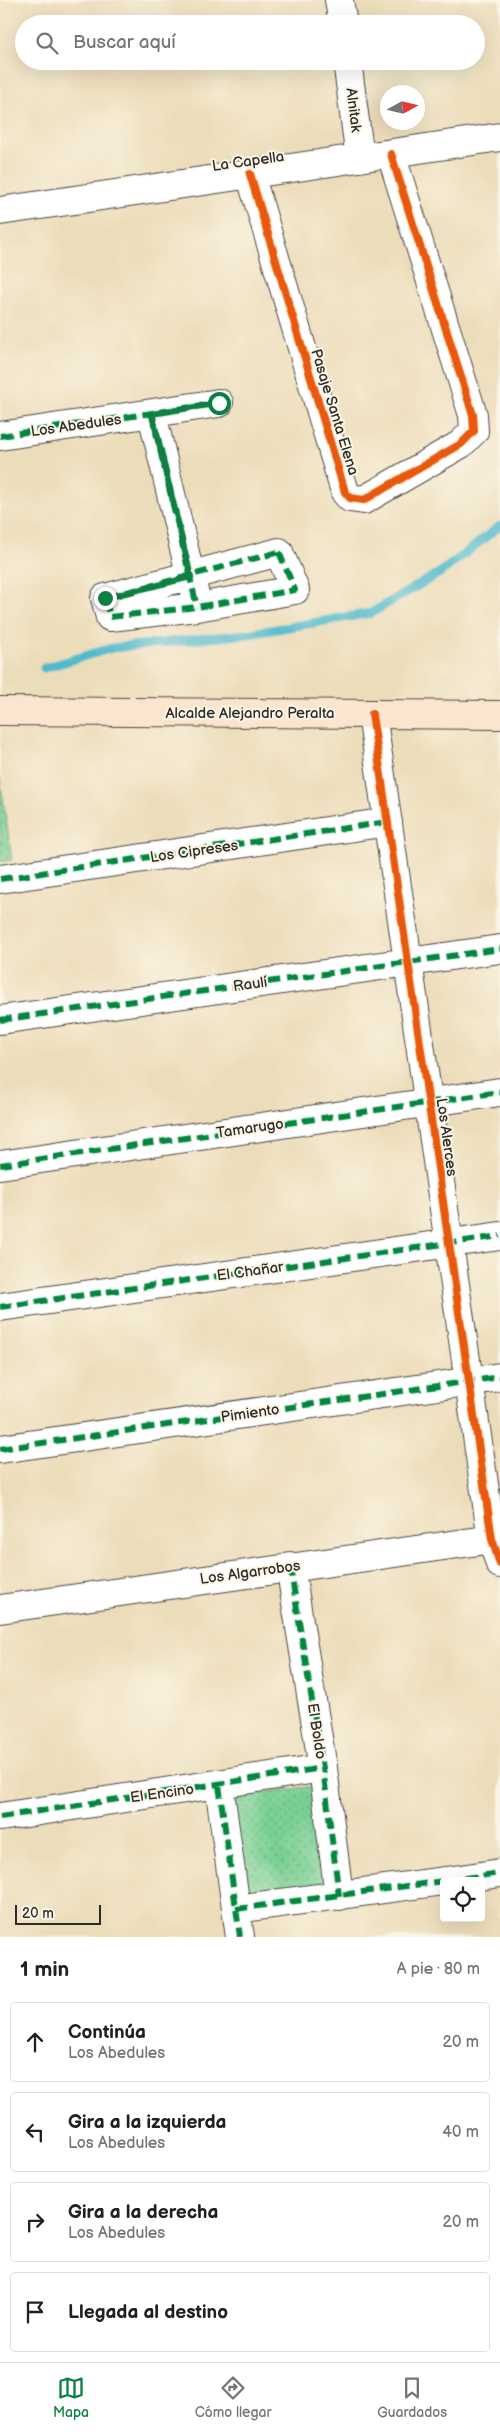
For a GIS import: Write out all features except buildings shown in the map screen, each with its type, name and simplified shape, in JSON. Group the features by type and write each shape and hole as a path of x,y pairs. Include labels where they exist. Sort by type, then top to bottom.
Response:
{"main road":[{"name":"Alcalde Alejandro Peralta","path":"0,711 500,715"}],"street":[{"path":"339,0 341,15"},
{"name":"Alnitak","path":"348,70 360,158"},
{"name":"La Capella","path":"0,211 500,137"},
{"name":"Pasaje Santa Elena","path":"250,174 345,492 350,498 364,500 461,444 474,431 473,415 391,154"},
{"name":"Los Abedules","path":"0,436 219,403"},
{"path":"152,414 197,607"},
{"path":"279,552 295,590 197,607 110,617 105,598 191,577 279,552"},
{"name":"Los Alerces","path":"372,714 448,1244 497,1547"},
{"name":"Los Cipreses","path":"0,879 388,822"},
{"name":"Raulí","path":"0,1020 500,949"},
{"name":"Tamarugo","path":"0,1165 500,1092"},
{"name":"El Chañar","path":"0,1307 500,1236"},
{"name":"Pimiento","path":"0,1449 500,1377"},
{"name":"Los Algarrobos","path":"0,1609 290,1566 497,1547"},
{"name":"El Boldo","path":"290,1566 323,1768 338,1896"},
{"name":"El Encino","path":"0,1817 323,1768"},
{"path":"219,1785 240,1937"},
{"path":"473,1877 500,1873"},
{"path":"236,1909 440,1882"}],"green space":[{"path":"0,778 12,860 0,862"},
{"path":"315,1786 330,1888 246,1900 232,1796"}],"waterway":[{"path":"44,668 112,648 247,634 371,613 441,572 500,526"}],"marked path":[{"path":"0,436 219,403"},
{"path":"152,414 197,607"},
{"path":"279,552 295,590 197,607 110,617 105,598 279,552"},
{"path":"0,879 388,822"},
{"path":"0,1020 500,949"},
{"path":"0,1165 500,1092"},
{"path":"0,1307 500,1236"},
{"path":"0,1449 500,1377"},
{"path":"290,1566 323,1768 339,1896"},
{"path":"0,1817 323,1768"},
{"path":"219,1785 240,1937"},
{"path":"474,1877 500,1873"},
{"path":"236,1909 440,1882"}],"cycle path":[{"path":"250,174 345,492 350,498 364,500 461,444 474,431 473,415 391,154"},
{"path":"372,714 492,1539 500,1564"}],"route":[{"path":"105,598 191,577 152,414 219,403"}]}
